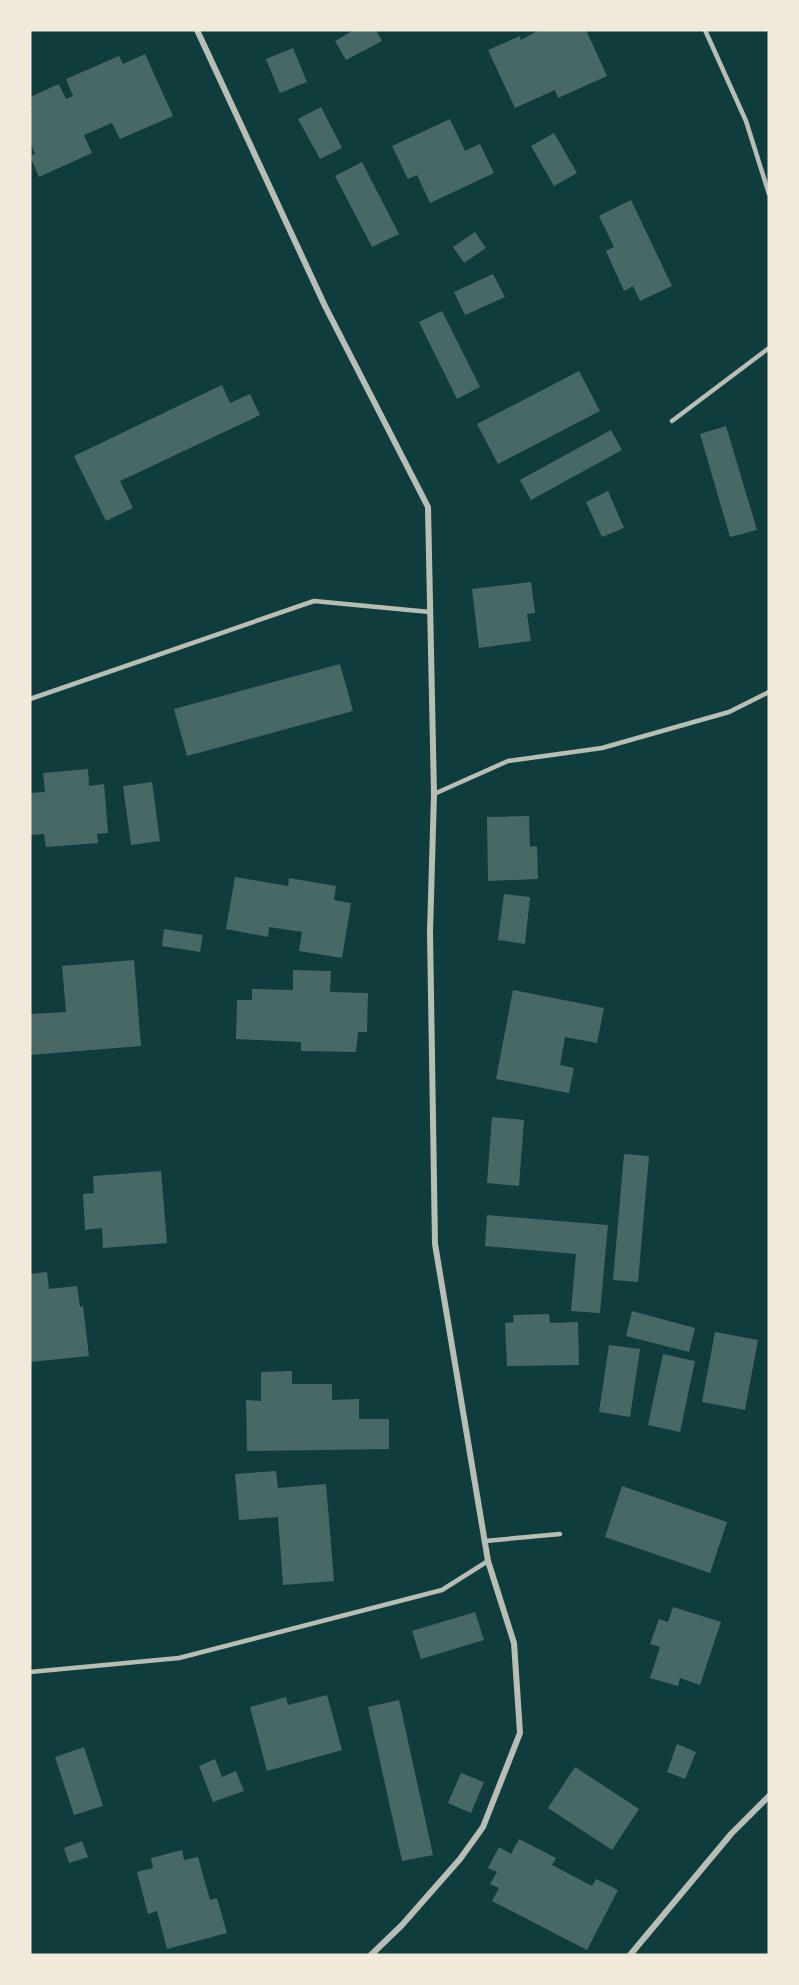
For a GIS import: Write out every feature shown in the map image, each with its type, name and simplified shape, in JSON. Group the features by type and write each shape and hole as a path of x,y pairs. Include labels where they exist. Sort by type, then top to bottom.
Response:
{"street":[{"path":"197,30 325,306 428,507 434,794 430,932 435,1244 488,1561 514,1643 520,1733 483,1827 460,1859 402,1925 371,1955"},
{"path":"630,1955 731,1834 769,1796"}],"lane":[{"path":"705,30 746,121 769,194"},
{"path":"672,421 769,348"},
{"path":"30,699 314,601 430,612"},
{"path":"434,794 508,761 602,748 729,712 769,692"},
{"path":"485,1541 560,1534"},
{"path":"30,1672 179,1658 442,1590 488,1561"}],"building":[{"path":"354,30 376,30 382,41 346,60 335,41"},
{"path":"539,30 586,30 607,76 558,98 555,90 515,108 488,50 520,36 521,40"},
{"path":"293,48 307,82 280,93 266,59"},
{"path":"145,54 173,116 120,139 112,123 84,135 92,153 39,177 30,156 35,154 30,142 30,106 32,105 30,97 59,84 66,99 73,96 66,79 119,56 123,64"},
{"path":"321,107 342,148 320,159 298,119"},
{"path":"450,119 465,151 480,144 494,173 430,203 417,175 408,179 392,146"},
{"path":"554,133 577,173 554,186 531,146"},
{"path":"362,162 399,234 372,247 335,176"},
{"path":"631,200 672,286 640,301 633,286 624,291 606,251 614,247 599,216"},
{"path":"475,232 486,248 464,263 453,247"},
{"path":"493,274 505,297 465,315 454,292"},
{"path":"442,311 480,387 457,399 419,322"},
{"path":"579,371 600,411 498,464 477,424"},
{"path":"222,385 230,403 250,394 260,415 120,481 133,508 106,521 74,456"},
{"path":"726,426 757,530 730,537 700,434"},
{"path":"611,430 622,450 531,500 520,480"},
{"path":"608,491 624,528 602,537 586,502"},
{"path":"531,582 535,613 527,614 531,641 479,648 472,589"},
{"path":"340,664 353,711 187,756 174,709"},
{"path":"88,769 89,786 104,784 108,833 97,834 98,843 46,847 44,834 30,835 30,793 45,792 43,773"},
{"path":"152,782 160,841 131,845 123,786"},
{"path":"529,816 530,847 537,846 538,879 488,881 487,817"},
{"path":"235,877 288,886 289,878 336,886 334,900 351,903 342,958 299,951 302,932 269,927 268,937 226,929"},
{"path":"504,894 530,897 525,944 498,940"},
{"path":"164,929 203,935 200,952 162,946"},
{"path":"134,960 141,1046 30,1055 30,1014 66,1012 62,966"},
{"path":"293,970 331,971 330,992 368,993 367,1032 358,1032 356,1052 301,1051 301,1042 236,1039 237,1000 252,1000 252,989 293,990"},
{"path":"513,990 604,1008 597,1043 565,1037 560,1065 574,1068 569,1093 496,1079"},
{"path":"492,1117 524,1120 519,1186 487,1183"},
{"path":"624,1154 649,1156 638,1282 613,1280"},
{"path":"161,1171 167,1243 103,1248 102,1228 85,1230 83,1194 94,1193 93,1176"},
{"path":"487,1215 608,1225 600,1313 571,1311 576,1254 485,1246"},
{"path":"47,1272 49,1289 77,1286 80,1307 83,1306 89,1356 30,1362 30,1274"},
{"path":"632,1311 695,1328 689,1352 626,1336"},
{"path":"549,1314 550,1323 578,1322 579,1365 507,1366 505,1323 514,1322 513,1315"},
{"path":"715,1332 758,1340 745,1410 702,1402"},
{"path":"609,1345 640,1349 630,1417 599,1412"},
{"path":"663,1354 695,1361 680,1432 648,1425"},
{"path":"292,1371 292,1384 332,1384 332,1400 359,1399 359,1419 389,1419 389,1449 247,1451 246,1400 261,1401 261,1372"},
{"path":"276,1471 278,1488 326,1484 334,1581 283,1585 278,1517 239,1520 235,1474"},
{"path":"622,1486 727,1522 710,1573 605,1537"},
{"path":"673,1607 721,1622 700,1685 680,1678 678,1686 650,1678 660,1647 650,1644 659,1619 668,1622"},
{"path":"475,1612 484,1640 421,1659 412,1631"},
{"path":"327,1695 342,1750 267,1771 250,1707 286,1697 288,1705"},
{"path":"399,1700 433,1855 402,1861 368,1707"},
{"path":"677,1744 696,1752 685,1779 667,1772"},
{"path":"84,1747 103,1806 74,1815 55,1757"},
{"path":"215,1759 222,1777 236,1771 244,1791 213,1802 199,1766"},
{"path":"575,1767 639,1809 612,1850 548,1808"},
{"path":"461,1773 484,1782 471,1813 448,1803"},
{"path":"519,1839 556,1858 552,1865 592,1886 596,1879 618,1890 587,1950 492,1901 499,1888 490,1884 497,1872 488,1868 499,1847 511,1854"},
{"path":"82,1841 88,1857 69,1863 64,1848"},
{"path":"182,1850 184,1860 198,1857 210,1900 217,1898 227,1933 167,1949 157,1911 148,1914 137,1872 153,1868 151,1858"}]}
